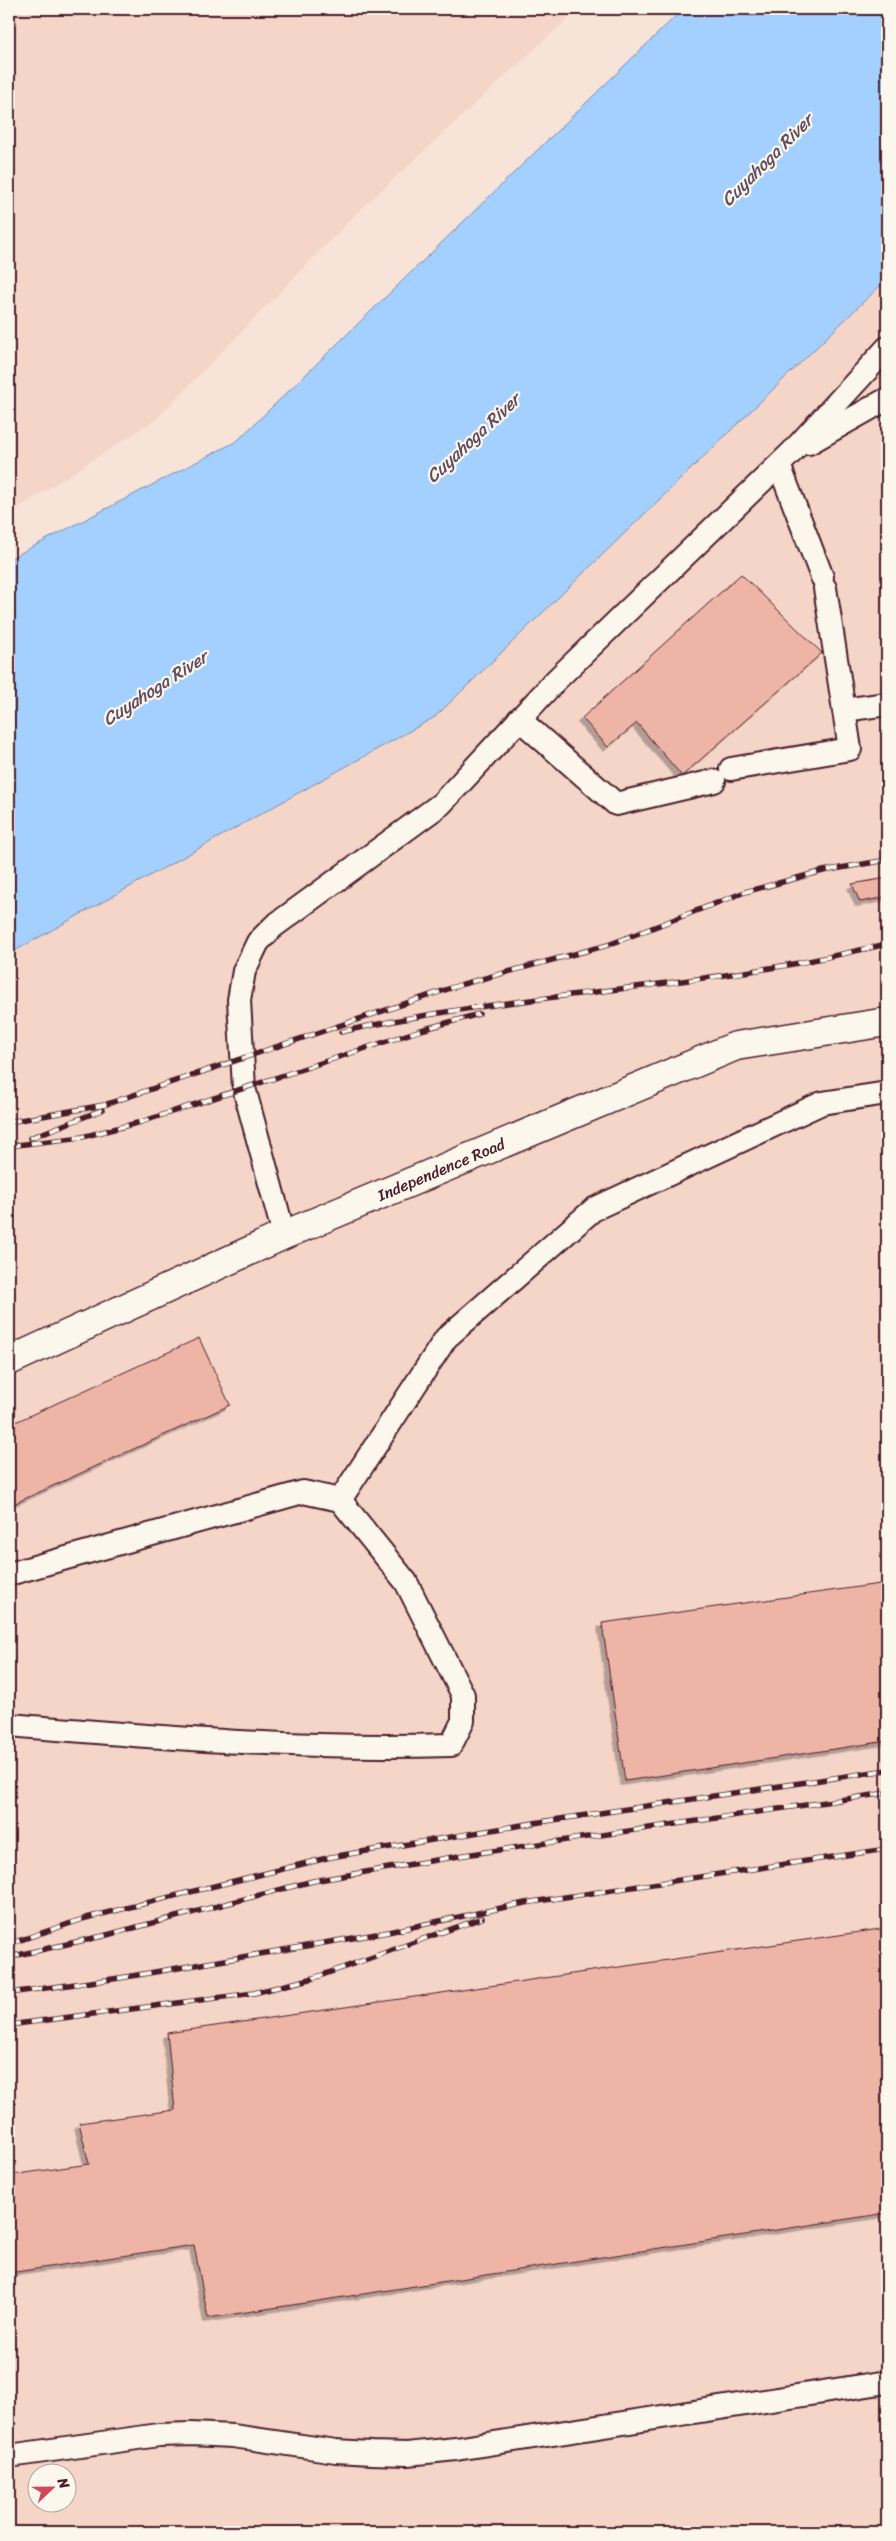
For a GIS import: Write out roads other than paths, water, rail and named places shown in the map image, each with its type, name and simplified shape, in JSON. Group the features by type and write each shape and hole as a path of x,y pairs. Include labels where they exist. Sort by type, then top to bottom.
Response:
{"street":[{"name":"Independence Road","path":"9,1361 284,1235 736,1046 887,1022"}],"lane":[{"path":"284,1235 244,1088 239,1000 244,971 258,942 274,926 442,804 563,674 786,458 887,348"},
{"path":"786,458 887,399"},
{"path":"519,720 616,804 722,775 850,749 824,582 786,458"},
{"path":"844,710 887,704"},
{"path":"340,1500 446,1338 594,1209 822,1103 887,1093"},
{"path":"9,1574 303,1492 340,1500 406,1582 463,1695 463,1722 451,1745 394,1747 169,1738 9,1725"},
{"path":"9,2456 159,2435 191,2434 232,2436 336,2450 408,2454 456,2449 887,2382"}],"water":[{"name":"Cuyahoga River","path":"683,9 887,9 887,279 435,717 9,954 9,559 237,441"}],"railway":[{"path":"9,1122 104,1105 463,984 608,945 745,892 823,871 887,860"},
{"path":"341,1032 449,1011 722,976 818,959 887,944"},
{"path":"9,1146 82,1137 141,1122 421,1030 479,1014"},
{"path":"30,1138 102,1110"},
{"path":"9,1944 86,1918 331,1857 540,1822 887,1770"},
{"path":"9,1957 103,1936 313,1881 465,1855 887,1793"},
{"path":"9,1993 120,1978 388,1932 525,1903 887,1849"},
{"path":"9,2025 254,1993 314,1978 482,1918"}]}
